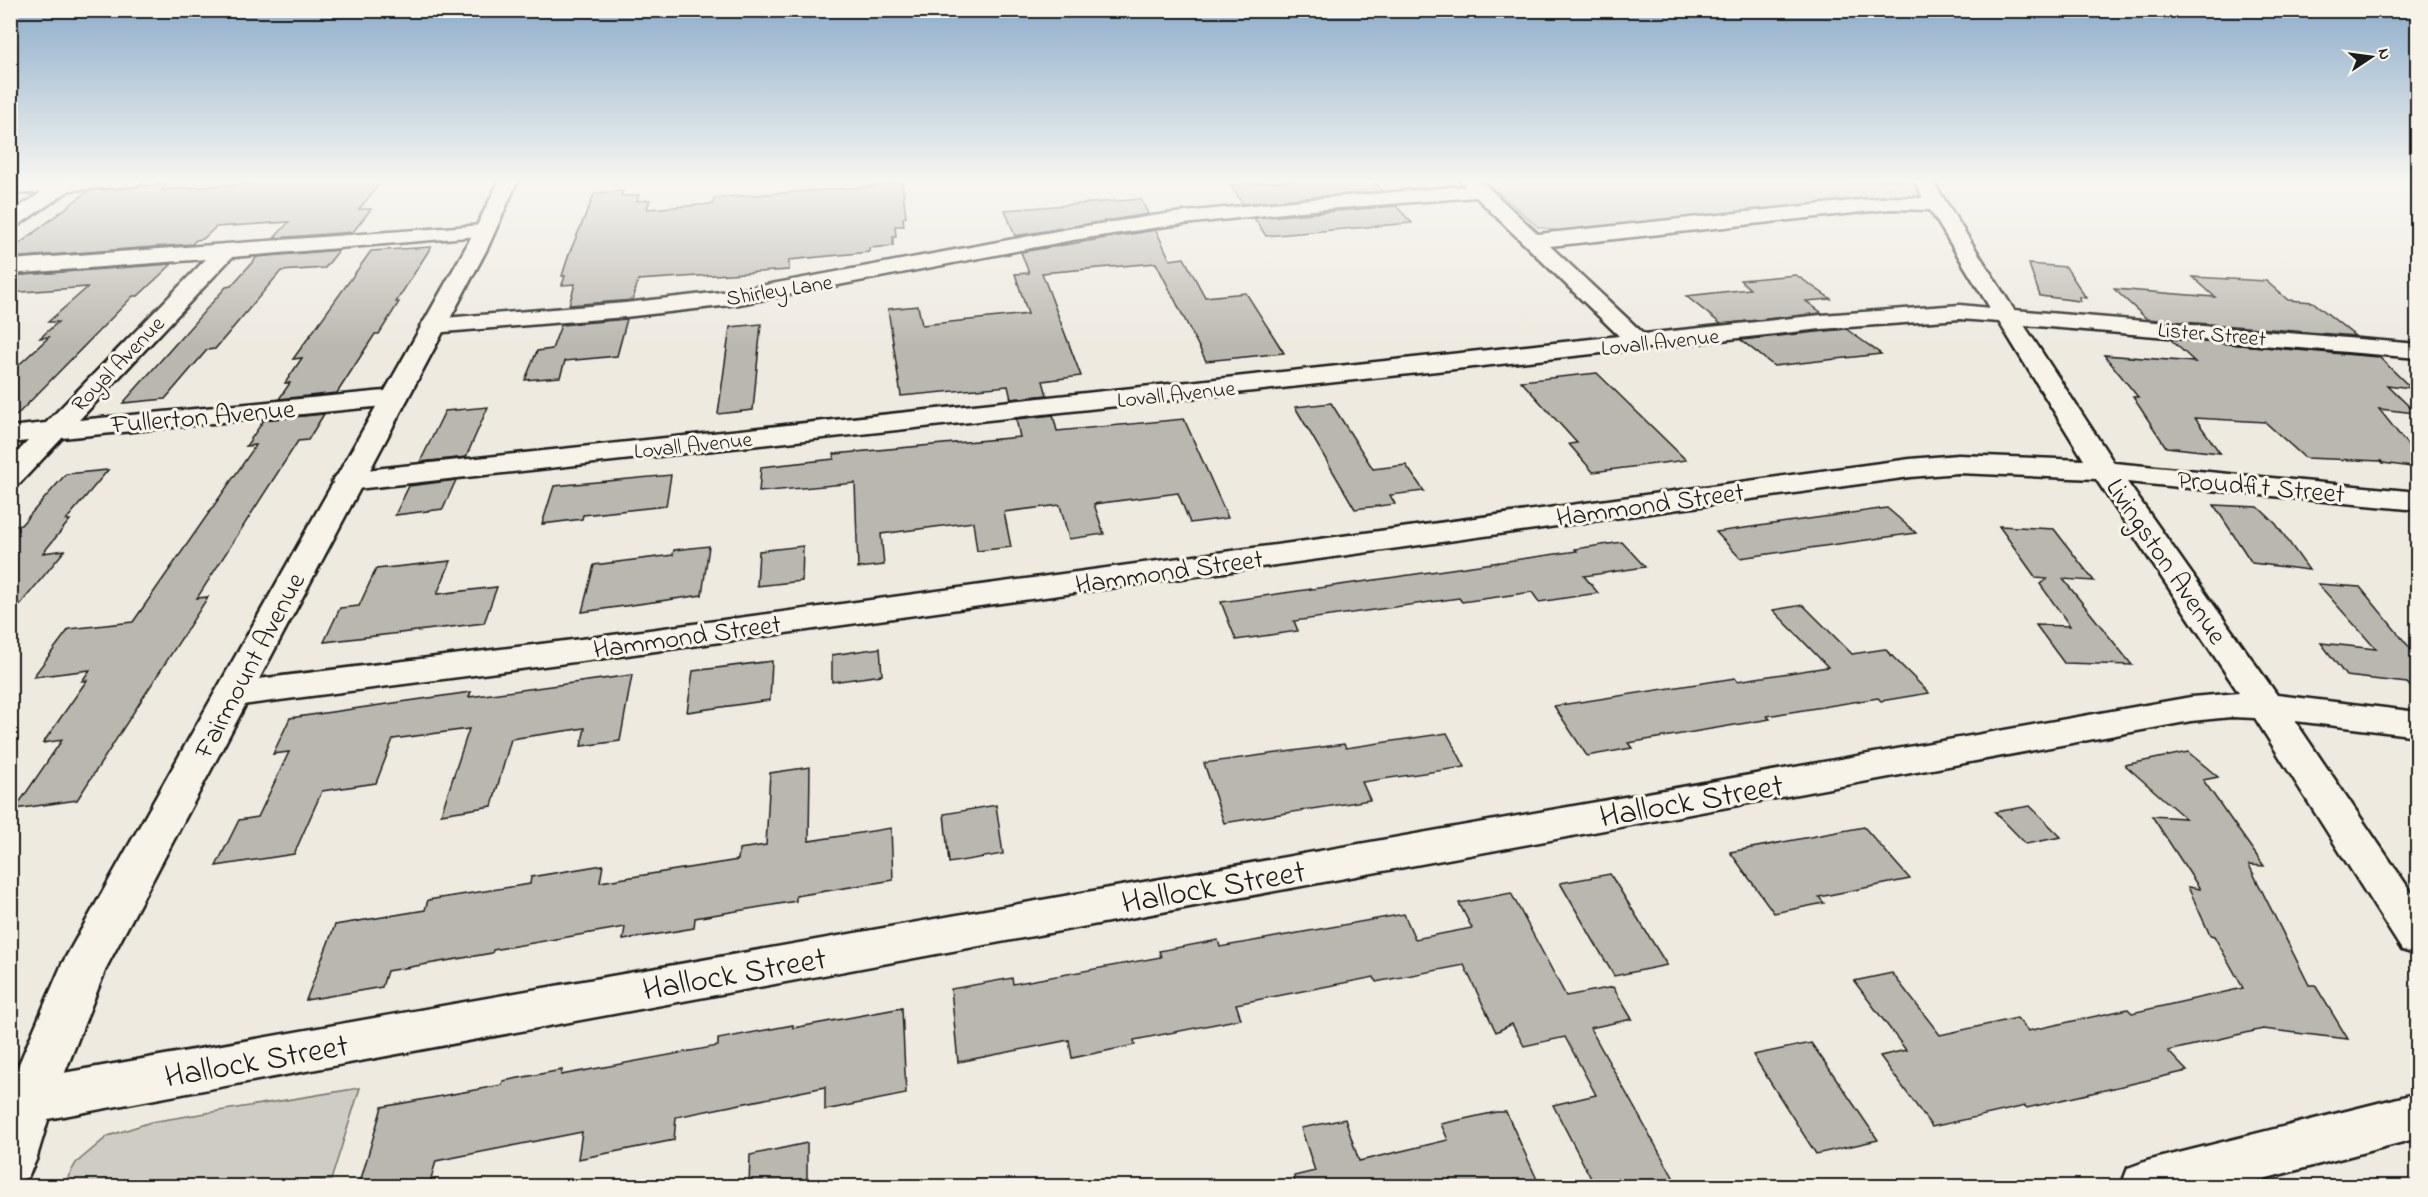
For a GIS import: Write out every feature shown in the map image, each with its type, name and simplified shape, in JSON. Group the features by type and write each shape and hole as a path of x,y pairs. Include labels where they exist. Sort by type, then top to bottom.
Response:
{"street":[{"path":"10,267 421,236"},
{"name":"Fairmount Avenue","path":"10,1160 20,1103 85,964 481,236"},
{"name":"Shirley Lane","path":"432,326 614,311 738,297 834,281 1065,236"},
{"path":"1529,236 1640,343"},
{"path":"1535,241 1582,236"},
{"name":"Livingston Avenue","path":"1956,236 2105,471 2266,706 2418,938"},
{"name":"Royal Avenue","path":"10,477 225,251"},
{"name":"Lovall Avenue","path":"347,481 1821,322 1939,313 2006,316"},
{"name":"Lister Street","path":"2006,316 2418,351"},
{"name":"Fullerton Avenue","path":"10,435 395,398"},
{"name":"Hammond Street","path":"234,694 604,647 1910,468 1958,464 2066,467 2105,471"},
{"name":"Proudfit Street","path":"2105,471 2418,501"},
{"name":"Hallock Street","path":"20,1103 2191,709 2231,705 2266,706 2418,724"},
{"path":"2147,1186 2418,1115"}],"shaded area":[{"path":"360,1088 331,1180 308,1180 306,1186 63,1186 76,1163 108,1136 151,1122"}],"building":[{"path":"30,236 206,236 192,244 10,258 10,251"},
{"path":"276,236 302,236 274,238"},
{"path":"577,236 896,237 893,237 893,246 869,248 869,252 789,260 789,270 638,280 633,300 569,305 575,284 562,285 565,276 562,276"},
{"path":"1120,236 1159,236 1170,260 1184,258 1205,297 1246,293 1284,353 1206,361 1156,263 1042,273 1081,376 1043,381 1047,395 1011,399 1008,386 901,396 888,309 918,306 922,325 1028,314 1015,274 1029,273 1021,252"},
{"path":"431,247 396,302 399,302 379,334 375,334 337,393 279,399 290,383 285,383 302,358 293,359 371,251"},
{"path":"339,250 325,268 281,271 215,349 207,350 165,399 123,403 226,287 231,286 257,257"},
{"path":"172,264 138,296 133,296 10,422 10,373 49,337 40,338 58,322 48,322 88,287 10,293 10,276"},
{"path":"2029,264 2066,267 2086,298 2079,297 2080,301 2040,296"},
{"path":"1796,275 1831,299 1806,301 1822,313 1721,324 1686,296 1750,289 1740,280"},
{"path":"2193,277 2266,281 2288,300 2313,302 2355,336 2147,319 2114,289 2215,297"},
{"path":"627,319 617,356 565,361 560,377 525,380 537,351 552,349 561,325"},
{"path":"761,324 753,410 718,414 730,327"},
{"path":"1846,329 1881,354 1774,366 1741,340"},
{"path":"2170,339 2379,357 2411,388 2387,385 2416,413 2379,409 2418,458 2418,468 2381,461 2305,458 2265,422 2195,418 2220,453 2166,447 2133,397 2138,397 2104,355 2195,362"},
{"path":"1597,373 1686,460 1593,472 1569,444 1577,443 1521,381"},
{"path":"1331,403 1373,469 1406,465 1424,491 1390,495 1395,504 1355,509 1295,407"},
{"path":"488,407 466,457 420,462 445,411"},
{"path":"324,414 308,440 298,441 197,598 208,597 77,800 15,809 62,740 43,743 87,680 82,681 90,670 33,677 69,629 133,622 256,445 246,446 264,420"},
{"path":"1053,415 1057,431 1184,419 1228,518 1190,523 1178,493 1094,504 1104,534 1069,539 1060,505 1004,512 1011,547 977,551 973,522 881,534 884,565 858,568 855,483 759,492 761,467 834,459 834,454 1020,437 1016,419"},
{"path":"108,470 66,520 70,520 43,553 65,550 10,617 10,526 21,525 66,474"},
{"path":"671,475 666,506 583,515 582,519 542,524 554,486"},
{"path":"456,480 443,509 395,515 409,486"},
{"path":"2214,505 2258,507 2276,524 2309,570 2252,563"},
{"path":"1887,508 1916,533 1740,558 1716,532"},
{"path":"1999,526 2054,529 2094,581 2063,579 2132,665 2064,663 2036,625 2070,626 2040,584 2047,579 2036,578"},
{"path":"1622,542 1645,567 1584,576 1598,593 1539,602 1532,592 1462,602 1459,598 1294,621 1298,631 1236,640 1221,602 1577,551 1575,549"},
{"path":"709,546 702,595 582,612 594,565 673,555 674,550"},
{"path":"803,546 802,581 757,586 759,551"},
{"path":"451,561 437,594 497,587 484,623 324,642 340,608 359,606 376,569"},
{"path":"2318,584 2360,587 2414,653 2418,653 2418,695 2407,683 2346,676 2321,643 2376,649"},
{"path":"1803,605 1852,654 1885,649 1929,693 1881,701 1878,698 1767,716 1770,719 1628,743 1632,748 1587,756 1554,706 1735,678 1737,681 1828,667 1773,610"},
{"path":"880,648 882,675 832,682 832,655"},
{"path":"772,661 770,700 687,712 693,671"},
{"path":"632,675 620,741 581,746 585,728 511,739 492,806 441,814 469,729 393,739 376,783 322,791 294,854 216,866 239,820 258,817 289,752 273,754 290,718 471,692 469,697"},
{"path":"1447,733 1465,767 1362,782 1370,800 1224,823 1204,763 1344,744 1346,748"},
{"path":"2188,752 2218,777 2203,780 2264,866 2249,865 2309,985 2315,985 2348,1039 2263,1029 2168,1051 2187,1071 2027,1108 2025,1106 1932,1127 1880,1056 1906,1050 1854,981 1892,973 1940,1035 2017,1018 2028,1031 2128,1009 2132,1013 2243,988 2214,936 2210,935 2188,887 2200,889 2152,816 2185,818 2125,765"},
{"path":"810,767 809,841 891,828 893,880 796,896 796,901 695,918 694,928 623,940 625,927 387,971 382,987 306,1000 335,925 425,910 428,900 530,884 531,877 603,865 600,882 738,860 739,849 766,845 770,773"},
{"path":"996,805 1003,854 949,863 944,814"},
{"path":"2030,806 2061,837 2026,844 1995,812"},
{"path":"1864,827 1910,879 1819,897 1824,903 1774,913 1730,852"},
{"path":"1610,874 1667,965 1614,976 1560,883"},
{"path":"1511,893 1566,996 1613,987 1632,1019 1590,1028 1678,1186 1595,1186 1553,1105 1596,1095 1565,1037 1524,1046 1512,1024 1496,1032 1464,965 1376,982 1374,977 1236,1004 1241,1019 1134,1040 1135,1045 1072,1058 1069,1040 958,1062 951,989 1012,978 1013,984 1161,957 1159,951 1218,940 1220,947 1404,914 1415,939 1472,928 1459,903"},
{"path":"902,1008 906,1094 825,1110 825,1087 676,1117 674,1140 578,1159 582,1132 436,1161 429,1186 359,1186 382,1107 502,1085 503,1081 562,1070 561,1075 718,1046 718,1039"},
{"path":"1811,1043 1878,1140 1816,1154 1753,1055"},
{"path":"1496,1112 1506,1112 1540,1186 1295,1186 1294,1176 1315,1171 1301,1128 1345,1119 1359,1161 1448,1140 1441,1124"},
{"path":"807,1143 807,1186 749,1186 750,1155"}]}
